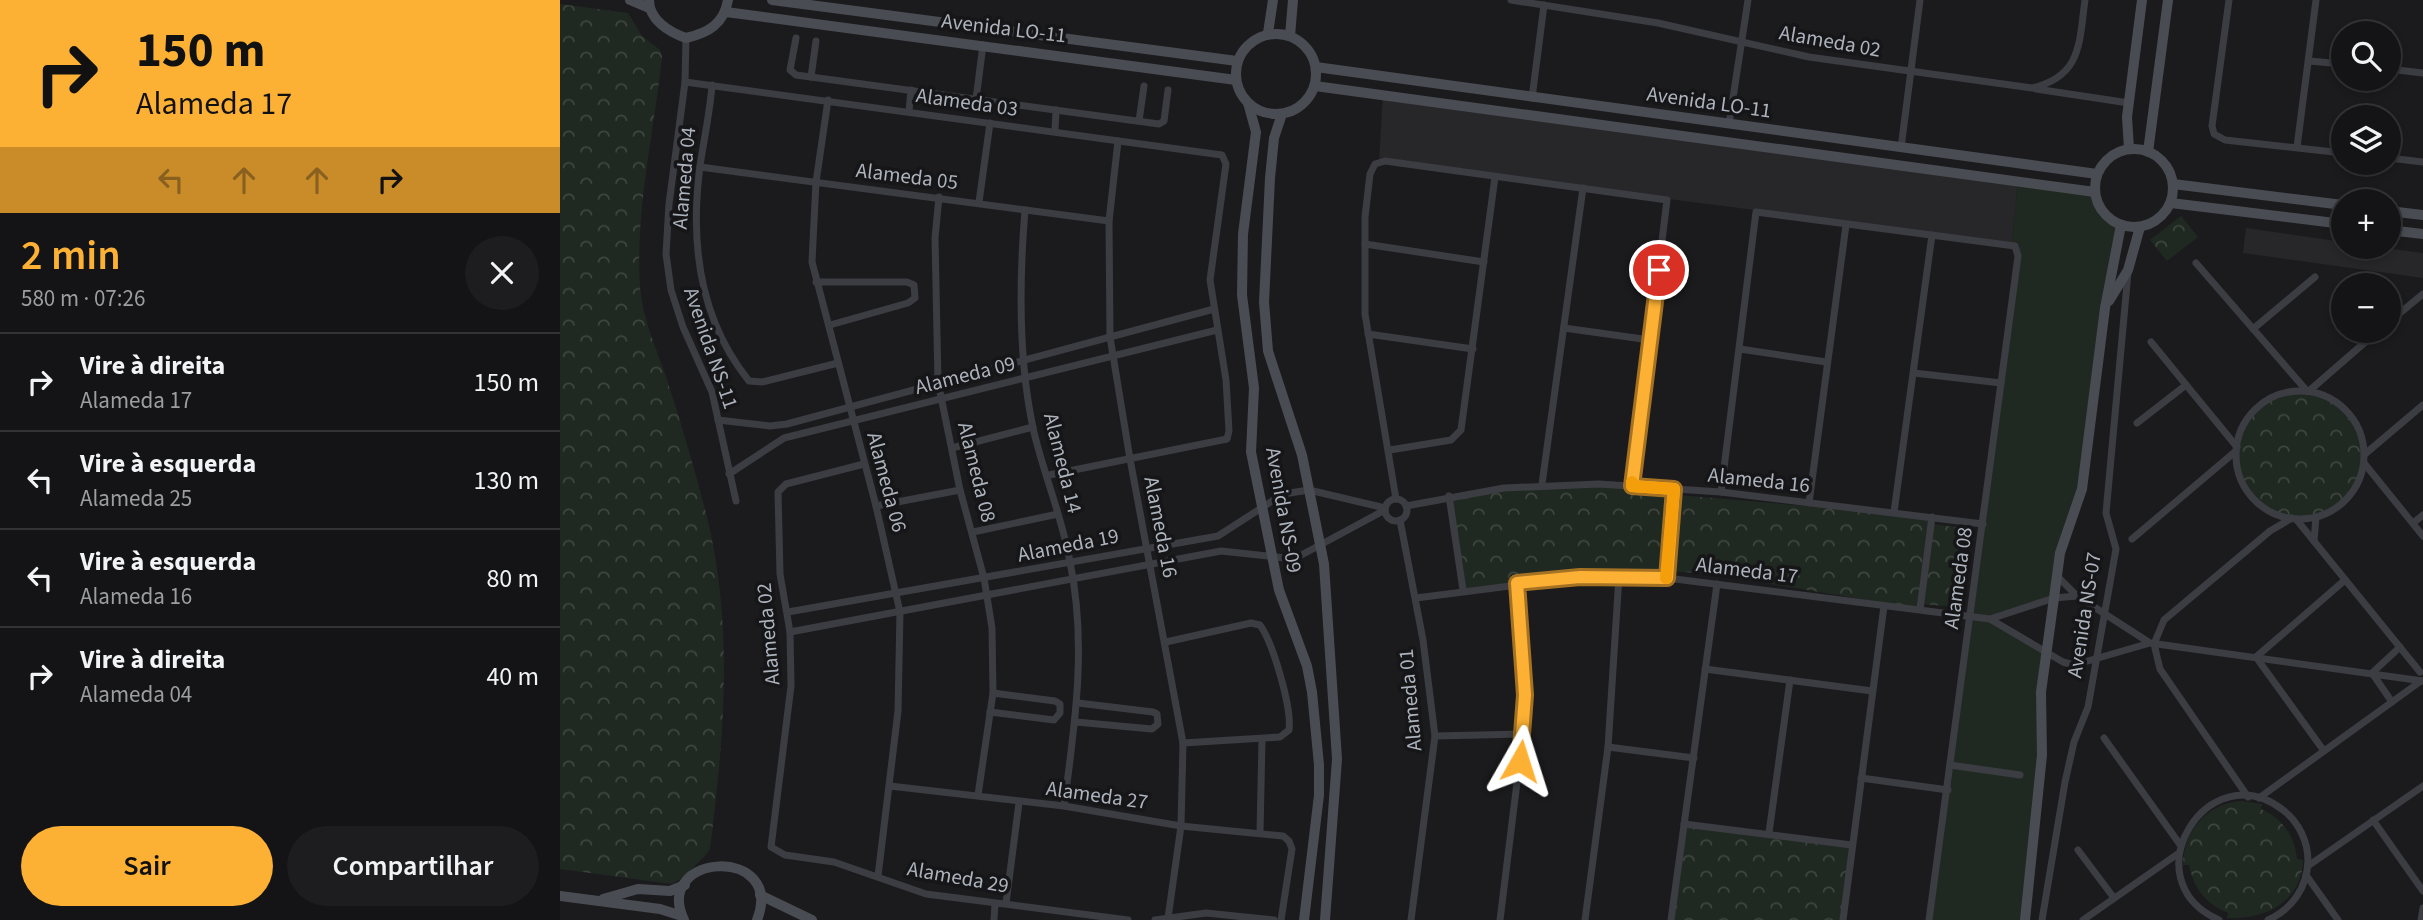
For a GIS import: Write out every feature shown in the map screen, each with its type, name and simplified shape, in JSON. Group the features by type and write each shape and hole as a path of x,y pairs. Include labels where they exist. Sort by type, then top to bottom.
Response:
{"street":[{"path":"630,0 649,4 663,27 686,38 708,32 726,12 728,0"},
{"name":"Avenida LO-11","path":"772,0 1237,61"},
{"path":"1268,33 1273,0"},
{"path":"1290,36 1293,0"},
{"name":"Alameda 02","path":"1511,0 1742,40 1810,57 2129,103"},
{"path":"1729,124 1748,0"},
{"path":"1901,148 1920,0"},
{"path":"2032,88 2055,80 2073,63 2085,0"},
{"path":"2129,149 2129,103 2142,0"},
{"path":"2148,152 2168,0"},
{"path":"2229,0 2212,126 2214,134 2225,140 2331,151"},
{"path":"2297,147 2316,0"},
{"path":"1532,98 1544,5"},
{"name":"Avenida LO-11","path":"726,12 1236,80"},
{"path":"1268,33 1290,36 1302,43 1316,67 1315,86 1302,104 1282,114 1267,113 1248,103 1240,93 1236,80 1237,61 1251,42 1268,33"},
{"name":"Avenida NS-11","path":"686,38 685,82 669,204 666,254 671,290 683,327 705,372 736,500"},
{"path":"796,38 790,70 796,75 1159,124 1164,121 1168,90"},
{"path":"811,77 816,41"},
{"path":"975,99 983,45"},
{"path":"2309,61 2331,63"},
{"name":"Avenida LO-11","path":"1316,67 2097,174"},
{"path":"2401,70 2423,73"},
{"name":"Alameda 03","path":"685,82 1055,130 1118,141 1218,152 1226,164 1210,265 1214,309"},
{"name":"Alameda 04","path":"712,85 700,167 696,254 704,291 715,323 746,377 753,382 838,363"},
{"path":"1139,121 1144,86"},
{"name":"Avenida LO-11","path":"1315,86 2095,192"},
{"path":"909,111 911,90"},
{"name":"Alameda 06","path":"828,100 816,182 810,250 816,282 830,325 898,594 900,612 898,711 878,876"},
{"name":"Avenida NS-09","path":"1248,103 1256,131 1243,234 1242,295 1254,388 1251,452 1279,590 1307,666 1319,765 1319,795 1304,920"},
{"path":"1055,130 1056,110"},
{"name":"Avenida NS-09","path":"1282,114 1274,138 1270,178 1264,267 1265,315 1268,351 1296,436 1322,545 1337,759 1325,920"},
{"path":"979,202 990,123"},
{"name":"Alameda 16","path":"1118,141 1109,221 1111,337 1129,459 1166,642 1183,743 1181,826 1168,918"},
{"path":"2129,149 2148,152 2165,164 2173,184 2171,203 2153,222 2140,226 2121,225 2108,217 2099,206 2095,192 2097,174 2105,162 2129,149"},
{"path":"2401,159 2423,162"},
{"path":"1396,499 1388,501 1385,509 1390,519 1400,520 1406,514 1406,506 1396,499 1390,450 1368,334 1363,283 1370,174 1375,164 1385,161 1667,200 1632,486"},
{"name":"Alameda 05","path":"700,167 1109,221"},
{"path":"1390,450 1451,440 1460,434 1495,177"},
{"path":"2173,184 2331,204"},
{"path":"1542,484 1583,188"},
{"name":"Alameda 08","path":"939,197 935,238 938,382 960,490 988,596 993,693 978,795"},
{"path":"2171,203 2331,223"},
{"name":"Alameda 14","path":"1025,210 1021,305 1023,360 1033,428 1049,475 1070,562 1080,657 1076,722 1064,806"},
{"path":"1721,492 1756,212 1932,234 1895,512"},
{"path":"2401,212 2423,215"},
{"path":"1809,503 1846,225"},
{"name":"Avenida NS-07","path":"2025,920 2042,755 2041,692 2060,552 2082,489 2105,308 2121,225"},
{"name":"Avenida NS-07","path":"2042,920 2065,782 2074,742 2088,707 2116,549 2106,513 2128,270 2140,226"},
{"path":"2401,231 2423,234"},
{"name":"Alameda 08","path":"1929,920 2018,256 2012,243 1932,234"},
{"path":"1365,244 1484,262"},
{"path":"2196,263 2308,391"},
{"name":"Avenida NS-07","path":"2105,308 2128,270"},
{"path":"2253,329 2315,277"},
{"path":"816,282 908,282 914,285 915,298 908,303 830,325"},
{"path":"2401,312 2423,294"},
{"path":"1049,475 1224,442 1229,424 1214,309"},
{"name":"Alameda 09","path":"718,420 770,426 1214,309"},
{"path":"1564,328 1650,340"},
{"name":"Alameda 09","path":"729,474 777,440 1217,330"},
{"path":"1368,334 1473,349"},
{"path":"2151,342 2219,424 2236,449"},
{"path":"2308,391 2365,343"},
{"path":"1740,349 1826,362"},
{"path":"2288,371 2290,392"},
{"path":"1914,373 2001,383"},
{"path":"2325,396 2329,375"},
{"path":"2137,423 2186,385"},
{"path":"2308,391 2325,396 2350,414 2364,443 2365,454 2360,478 2343,503 2316,517 2294,518 2275,514 2257,502 2244,485 2237,465 2236,449 2241,430 2255,409 2277,395 2308,391"},
{"path":"2365,454 2423,405"},
{"path":"2219,424 2241,430"},
{"path":"952,448 1033,428"},
{"path":"2364,443 2379,441"},
{"path":"2132,539 2214,471 2236,449"},
{"path":"2364,463 2423,536"},
{"name":"Alameda 02","path":"785,855 773,850 771,844 790,695 790,632 780,574 779,489 786,484 864,464"},
{"path":"2214,471 2237,465"},
{"path":"2360,478 2379,481"},
{"name":"Alameda 16","path":"1406,506 1449,496 1542,484 1632,486 1721,492 1983,524"},
{"path":"1667,578 1674,489"},
{"path":"876,506 960,490"},
{"name":"Alameda 19","path":"788,612 1219,536 1283,494 1309,490 1385,509"},
{"path":"1449,496 1463,590"},
{"name":"Alameda 19","path":"790,632 1221,551 1294,559 1385,509"},
{"path":"973,532 1058,514"},
{"path":"2270,531 2275,514"},
{"path":"2413,523 2423,515"},
{"path":"1920,609 1932,517"},
{"path":"2314,541 2316,517"},
{"path":"2248,797 2160,669 2152,643 2164,620 2270,531 2294,518"},
{"path":"2294,518 2422,672"},
{"name":"Alameda 01","path":"1400,520 1416,598 1435,736 1411,920"},
{"path":"1585,920 1608,747 1619,576"},
{"name":"Alameda 17","path":"1416,598 1517,583 1619,576 1667,578 1990,619"},
{"path":"2057,576 2077,596 2152,643 2422,681"},
{"path":"2256,657 2346,580"},
{"path":"1500,920 1523,734 1524,674 1517,583"},
{"path":"1671,920 1717,584"},
{"path":"1990,619 2054,598 2077,596"},
{"path":"1843,920 1884,606"},
{"path":"1990,619 2047,653 2074,665 2152,643"},
{"path":"1166,642 1251,623 1260,625 1275,662 1289,719 1289,730 1280,737 1183,743"},
{"path":"2372,673 2400,647"},
{"path":"2256,657 2324,751"},
{"path":"1705,669 1872,691"},
{"path":"2395,676 2422,672"},
{"path":"2372,673 2392,702"},
{"path":"1769,833 1790,680"},
{"path":"2259,799 2422,681"},
{"path":"990,712 1054,720 1060,713 1060,704 1055,701 993,693"},
{"path":"1076,722 1152,729 1158,724 1157,714 1153,712 1078,703"},
{"path":"1435,736 1523,734"},
{"path":"2104,738 2168,828 2180,850"},
{"path":"1260,833 1262,740"},
{"path":"1608,747 1694,758"},
{"path":"1950,765 2020,775"},
{"path":"1861,778 1948,790"},
{"path":"2234,797 2238,781"},
{"name":"Alameda 27","path":"890,786 978,795 1019,803 1064,806 1181,826 1283,836 1292,849 1281,920"},
{"path":"2308,866 2423,786"},
{"path":"2273,788 2274,804"},
{"path":"2216,919 2190,897 2179,867 2180,850 2185,834 2205,809 2234,797 2248,797 2274,804 2295,823 2307,848 2308,866 2302,887 2289,906 2268,920"},
{"path":"1006,903 1019,803"},
{"path":"2373,820 2423,891"},
{"path":"1684,824 1852,845"},
{"path":"2168,828 2185,834"},
{"path":"2307,848 2325,854"},
{"path":"2078,850 2114,898"},
{"path":"2083,920 2180,850"},
{"name":"Alameda 29","path":"785,855 834,862 926,894 1128,920"},
{"path":"592,900 638,889 670,891 685,885 703,869 726,864 741,869 753,880 760,895 757,920"},
{"path":"2162,865 2179,867"},
{"path":"2306,875 2338,920"},
{"path":"683,918 680,900 685,885"},
{"path":"2302,887 2317,890"},
{"path":"760,895 812,920"},
{"path":"560,896 660,909 683,918"},
{"path":"993,920 995,904"},
{"path":"2421,920 2423,908"},
{"path":"1155,920 1206,912 1274,920"}],"shaded area":[{"path":"1383,94 2018,181 2012,243 1379,162"},
{"path":"2246,228 2331,240 2331,259 2401,259 2401,250 2423,253 2423,278 2401,273 2243,253"}],"green space":[{"path":"560,4 628,13 642,36 660,50 662,57 640,230 640,288 647,323 678,414 707,517 721,601 724,642 722,724 710,849 672,884 560,869"},
{"path":"2018,181 2095,192 2108,217 2121,225 2086,461 2060,553 2054,598 1990,619 2047,653 2045,755 2027,920 1929,920 2017,249 2012,243"},
{"path":"2181,216 2198,237 2167,261 2150,240"},
{"path":"2300,392 2324,396 2345,410 2359,431 2363,455 2359,479 2345,500 2324,514 2300,518 2276,514 2255,500 2241,479 2237,455 2241,431 2255,410 2276,396"},
{"path":"1576,484 1674,489 1670,551 1678,495 1932,517 1932,524 1970,529 1958,607 1921,604 1920,609 1712,574 1668,571 1667,578 1619,576 1463,590 1449,496"},
{"path":"2241,801 2262,804 2261,809 2286,829 2297,859 2303,860 2296,887 2279,905 2255,916 2227,918 2228,913 2213,905 2197,888 2189,865 2183,865 2184,853 2199,821 2217,807"},
{"path":"1684,824 1852,845 1843,920 1671,920"}],"slow traffic":[{"path":"1632,482 1632,486 1674,489 1666,578"}],"route":[{"path":"1520,761 1525,695 1517,583 1580,577 1667,578 1674,489 1632,486 1659,270"}]}
